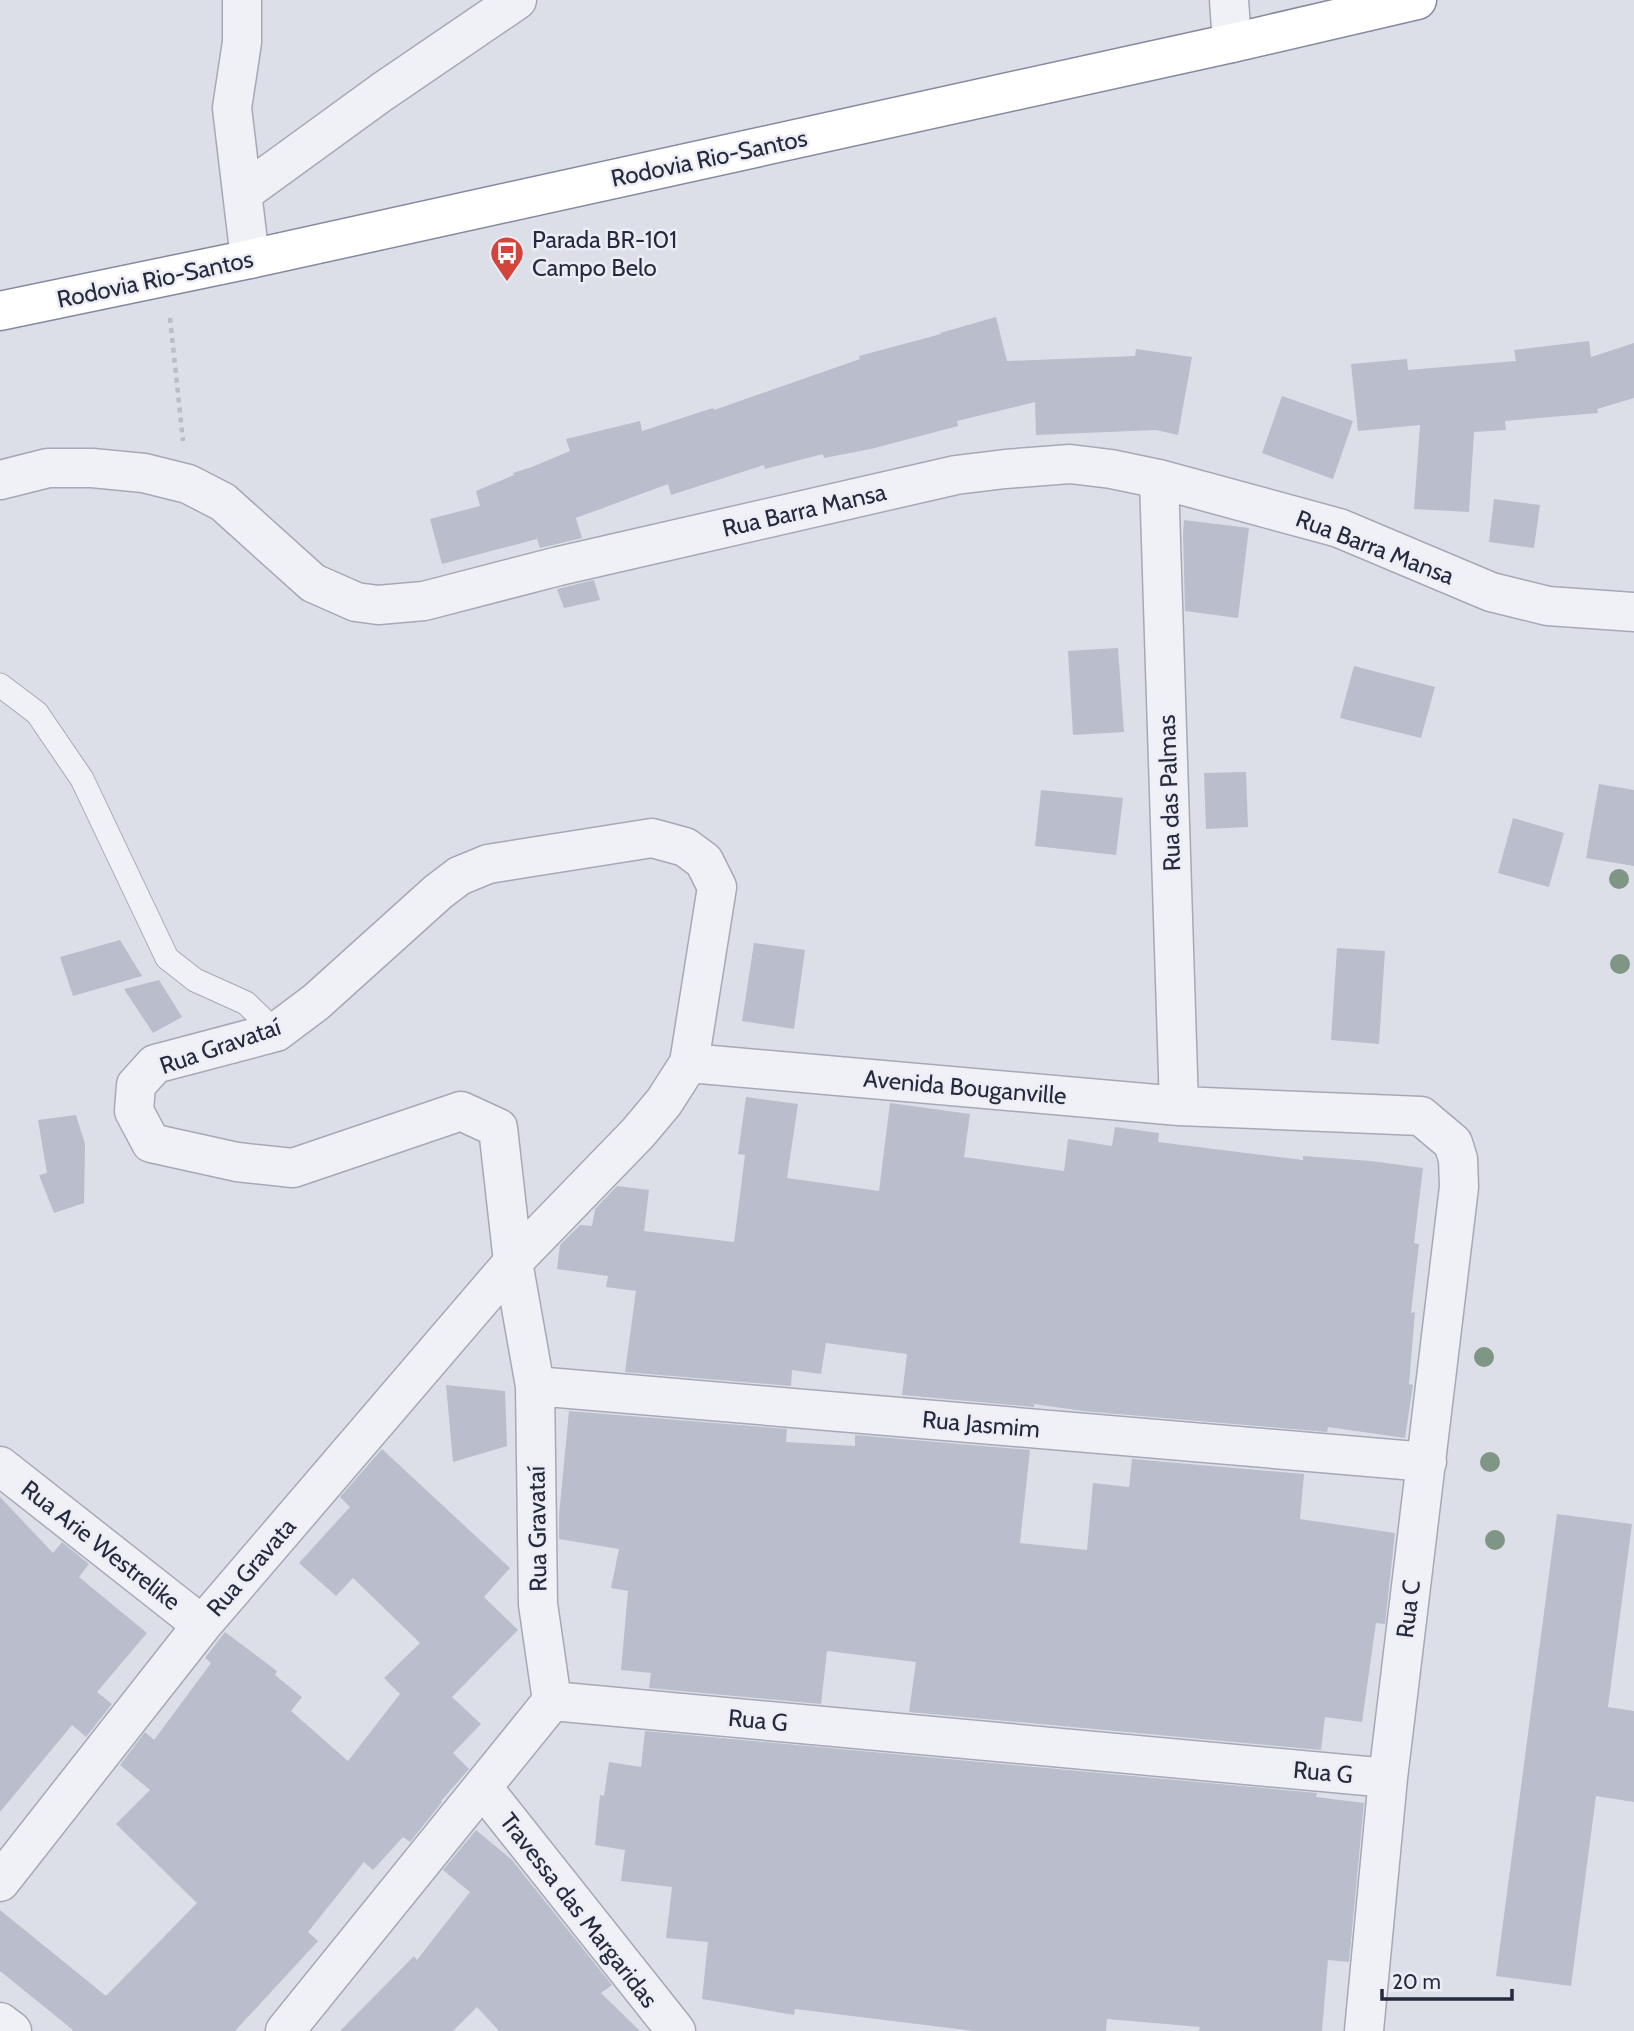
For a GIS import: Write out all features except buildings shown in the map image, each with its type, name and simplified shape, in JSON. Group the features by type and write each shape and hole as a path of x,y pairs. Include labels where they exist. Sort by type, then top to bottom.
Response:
{"highway":[{"name":"Rodovia Rio-Santos","path":"0,311 250,259 1416,0"}],"street":[{"path":"242,0 242,42 232,108 250,259"},
{"path":"243,193 382,92 517,0"},
{"path":"1229,0 1232,43"},
{"name":"Rua Barra Mansa","path":"0,480 48,468 92,468 144,473 188,484 223,502 313,583 356,603 377,605 425,601 559,566 956,475 1069,464 1159,479 1339,528 1491,592 1548,606 1634,612"},
{"name":"Rua das Palmas","path":"1159,479 1179,1106"},
{"name":"Rua Gravataí","path":"552,1701 538,1604 535,1386 513,1262 498,1128 461,1111 293,1168 237,1162 150,1143 134,1111 136,1086 155,1064 276,1032 316,1002 459,876 488,864 652,838 685,847 704,862 718,887 689,1063"},
{"path":"513,1262 638,1133 664,1102 689,1063"},
{"name":"Avenida Bouganville","path":"689,1063 1179,1106 1421,1116 1453,1143 1458,1158 1459,1187"},
{"name":"Rua C","path":"1364,2031 1388,1778 1459,1187"},
{"name":"Rua Gravata","path":"0,1882 202,1625 513,1262"},
{"name":"Rua Jasmim","path":"535,1386 1427,1462"},
{"name":"Rua Arie Westrelike","path":"0,1466 202,1625"},
{"path":"285,2031 552,1701"},
{"name":"Rua G","path":"552,1701 1388,1778"},
{"name":"Travessa das Margaridas","path":"483,1788 676,2031"},
{"path":"0,2022 12,2031"}],"lane":[{"path":"0,685 37,713 82,779 167,958 195,980 246,1003 276,1032"}],"path":[{"path":"165,277 188,484"}],"place":[{"name":"Parada BR-101 Campo Belo","path":"507,283"}]}
